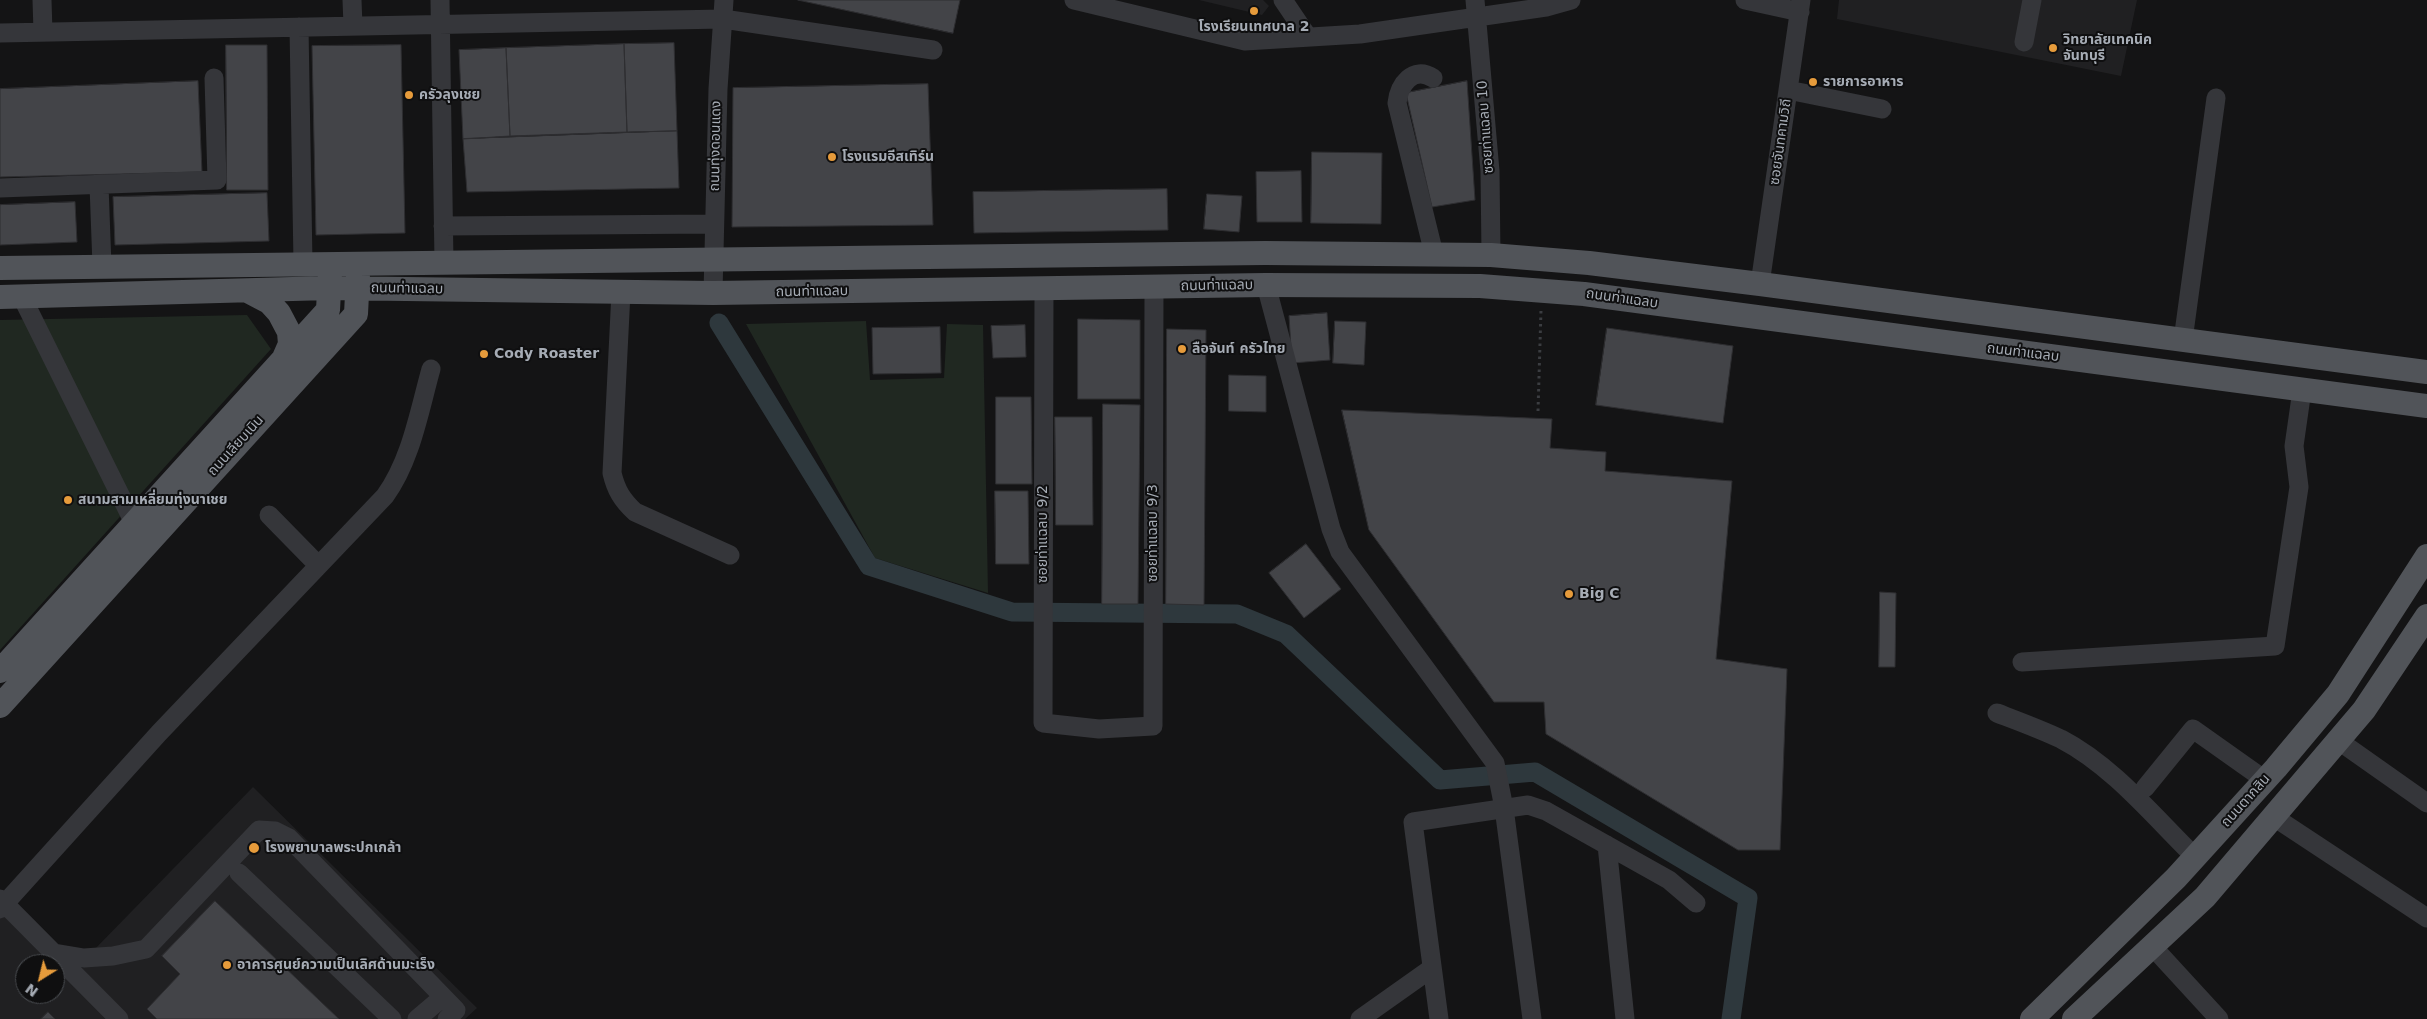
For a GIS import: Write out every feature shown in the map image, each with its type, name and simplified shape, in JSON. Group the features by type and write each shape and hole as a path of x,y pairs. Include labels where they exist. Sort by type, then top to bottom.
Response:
{"main road":[{"name":"ถนนท่าแฉลบ","path":"11,268 358,262 714,260 1265,252 1491,255 1589,263 1760,284 2427,372"},
{"path":"1265,252 1266,285"},
{"path":"356,314 358,262"},
{"name":"ถนนเลียบเนิน","path":"0,671 135,525 328,310 330,263"},
{"path":"11,268 11,297"},
{"path":"1755,318 1760,284"},
{"name":"ถนนท่าแฉลบ","path":"11,297 329,288 713,293 1266,285 1480,286 1584,294 2427,406"},
{"name":"ถนนเลียบเนิน","path":"0,706 356,314 373,301 390,295 420,289"},
{"path":"248,290 269,302 279,313 289,332 290,344 282,361"},
{"name":"ถนนตากสิน","path":"2032,1019 2195,857 2265,780 2338,694 2427,556"},
{"path":"2074,1019 2205,897 2364,710 2427,616"},
{"path":"2231,818 2255,839"}],"street":[{"path":"42,0 44,32"},
{"path":"352,0 353,26"},
{"path":"440,0 444,262"},
{"path":"1074,0 1245,41 1360,34 1476,9 1546,7 1570,0"},
{"path":"1283,0 1308,37"},
{"path":"1745,0 1800,6"},
{"path":"2024,42 2032,0"},
{"name":"ซอยจันทคามวิถี","path":"1760,284 1800,6"},
{"path":"0,33 440,25 723,9 933,50"},
{"name":"ถนนทุ่งดอนแดง","path":"713,293 718,89 723,9"},
{"name":"ซอยท่าแฉลบ 10","path":"1476,9 1490,171 1491,255"},
{"path":"299,27 303,263"},
{"path":"1433,78 1428,74 1421,74 1406,80 1400,87 1396,103 1434,254"},
{"path":"0,188 217,180 214,78"},
{"path":"1788,90 1882,109"},
{"path":"2183,340 2216,98"},
{"path":"99,184 102,266"},
{"path":"443,226 714,224"},
{"path":"1266,285 1330,529 1340,552 1496,763 1504,808 1532,1019"},
{"name":"ซอยท่าแฉลบ 9/3","path":"1099,729 1153,726 1154,287"},
{"name":"ซอยท่าแฉลบ 9/2","path":"1044,288 1043,723 1099,729"},
{"path":"621,292 612,473 616,488 623,501 634,512 730,554"},
{"path":"11,297 135,525"},
{"path":"119,1019 54,953 2,904 159,733 384,496 398,478 431,370"},
{"path":"2022,662 2275,646 2299,487 2294,446 2302,390"},
{"path":"269,515 318,566"},
{"path":"1997,713 2060,739 2087,757 2125,788 2195,857"},
{"path":"2145,788 2194,729 2265,780"},
{"path":"2339,741 2427,803"},
{"path":"1439,1019 1413,822 1528,805 1546,811 1669,880 1696,903"},
{"path":"2274,818 2427,918"},
{"path":"54,953 84,958 104,957 146,949 260,830 275,831 289,838 456,1010 447,1019"},
{"path":"1607,846 1625,1019"},
{"path":"239,873 392,1019"},
{"path":"2152,946 2219,1019"},
{"path":"1360,1019 1432,968"},
{"path":"417,1019 443,997"}],"path":[{"path":"1538,411 1542,291"}],"shaded area":[{"name":"โรงเรียนเทศบาล 2","path":"1199,0 1263,0 1269,6 1262,15"},
{"name":"วิทยาลัยเทคนิค จันทบุรี","path":"1839,0 2137,0 2121,76 1837,19"},
{"name":"สนามสามเหลี่ยมทุ่งนาเชย","path":"247,315 271,349 0,650 0,320"},
{"path":"866,321 870,380 944,378 947,324 983,325 988,593 875,558 746,324"},
{"name":"โรงพยาบาลพระปกเกล้า","path":"253,787 477,1008 465,1019 0,1019 0,908 42,946 92,952"}],"building":[{"path":"798,0 960,0 953,33"},
{"path":"674,43 677,131 627,132 624,44"},
{"path":"624,44 627,132 510,136 506,48"},
{"path":"226,45 267,45 268,190 227,190"},
{"path":"401,45 405,233 316,235 312,46"},
{"path":"506,48 510,136 463,139 459,50"},
{"path":"198,81 202,172 0,177 0,89"},
{"path":"1467,81 1475,200 1432,207 1406,93"},
{"name":"โรงแรมอีสเทิร์น","path":"928,84 933,225 732,227 733,88"},
{"path":"677,131 679,188 467,192 463,139"},
{"path":"1312,152 1382,153 1381,224 1311,223"},
{"path":"1301,171 1302,222 1257,222 1256,172"},
{"path":"1167,189 1168,230 974,233 973,192"},
{"path":"267,193 269,241 115,245 113,197"},
{"path":"1207,194 1242,196 1239,232 1204,229"},
{"path":"75,202 77,242 0,245 0,205"},
{"path":"1327,313 1330,360 1292,363 1289,316"},
{"path":"1078,319 1140,320 1140,399 1078,399"},
{"path":"1335,321 1366,322 1364,365 1333,363"},
{"path":"1025,325 1026,357 993,358 991,326"},
{"path":"940,327 941,373 873,374 872,328"},
{"path":"1607,328 1733,346 1723,423 1596,405"},
{"path":"1167,329 1206,330 1204,605 1166,604"},
{"path":"1229,375 1266,376 1266,412 1229,411"},
{"path":"996,397 1031,397 1032,484 996,484"},
{"path":"1103,404 1140,405 1138,604 1102,604"},
{"name":"Big C","path":"1342,410 1552,419 1550,448 1606,452 1605,471 1732,481 1716,659 1787,669 1780,850 1738,850 1546,734 1544,702 1494,702 1369,530"},
{"path":"1055,417 1092,417 1093,525 1056,525"},
{"path":"995,491 1028,491 1029,564 996,564"},
{"path":"1306,544 1341,589 1304,618 1269,573"},
{"path":"1880,592 1896,593 1895,667 1879,667"},
{"name":"อาคารศูนย์ความเป็นเลิศด้านมะเร็ง","path":"215,901 339,1019 157,1019 147,1009 180,974 162,956"},
{"path":"48,1012 55,1019 41,1019"}],"waterway":[{"path":"719,323 869,566 1012,612 1237,614 1286,634 1440,780 1535,772 1748,898 1731,1019"}],"place":[{"name":"โรงเรียนเทศบาล 2","path":"1254,11"},
{"name":"วิทยาลัยเทคนิค จันทบุรี","path":"2053,48"},
{"name":"รายการอาหาร","path":"1813,82"},
{"name":"ครัวลุงเชย","path":"409,95"},
{"name":"โรงแรมอีสเทิร์น","path":"832,157"},
{"name":"ลือจันท์ ครัวไทย","path":"1182,349"},
{"name":"Cody Roaster","path":"484,354"},
{"name":"สนามสามเหลี่ยมทุ่งนาเชย","path":"68,500"},
{"name":"Big C","path":"1569,594"},
{"name":"โรงพยาบาลพระปกเกล้า","path":"254,848"},
{"name":"อาคารศูนย์ความเป็นเลิศด้านมะเร็ง","path":"227,965"}]}
